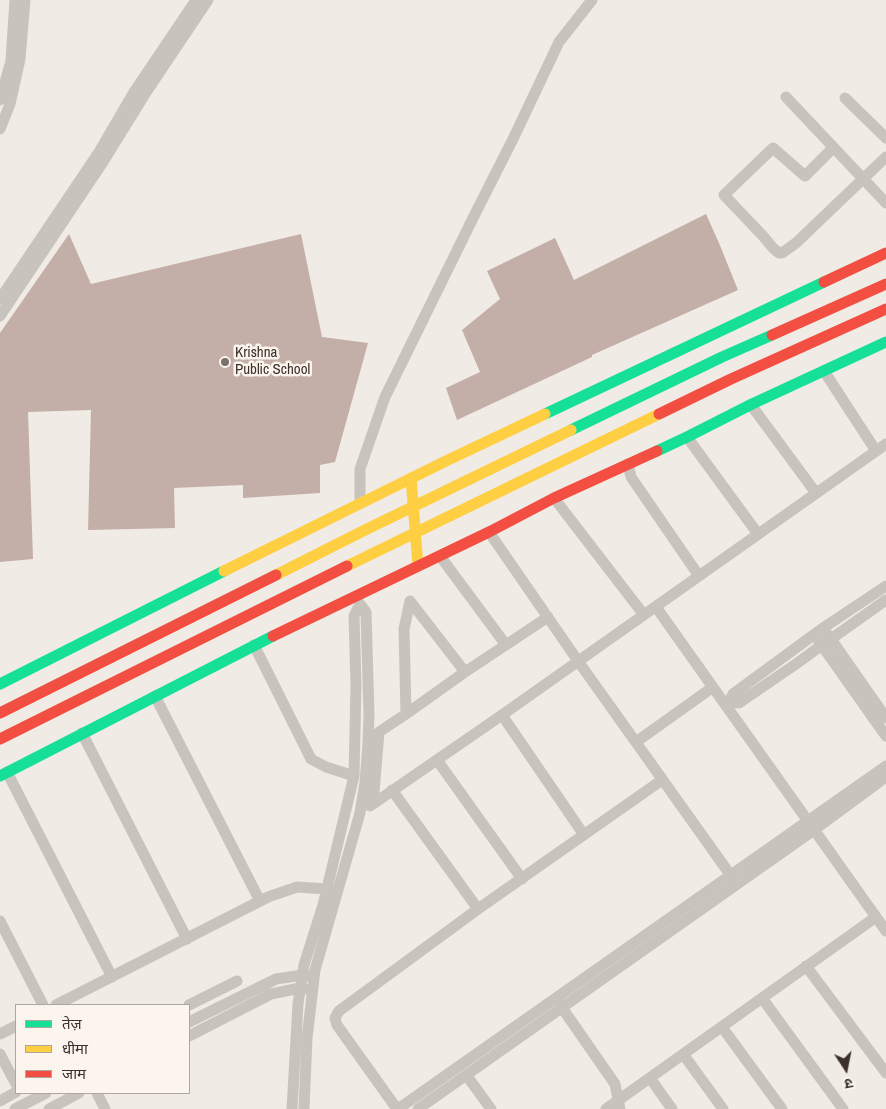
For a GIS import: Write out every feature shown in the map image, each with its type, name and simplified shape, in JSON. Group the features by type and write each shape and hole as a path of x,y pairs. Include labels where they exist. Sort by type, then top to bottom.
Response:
{"street":[{"path":"0,100 11,61 15,0"},
{"path":"0,128 10,104 20,59 25,0"},
{"path":"0,299 94,160 134,92 196,0"},
{"path":"0,316 102,165 145,94 208,0"},
{"path":"360,503 360,469 386,397 559,42 592,0"},
{"path":"786,98 886,203"},
{"path":"845,98 886,138"},
{"path":"833,148 805,176 773,148 724,195 773,248 782,253 796,244 886,157"},
{"path":"0,684 411,478 886,253"},
{"path":"0,713 366,529 722,358 886,284"},
{"path":"0,739 415,532 736,376 886,309"},
{"path":"112,977 4,774 254,645 360,599 418,566 554,498 687,437 752,404 885,344"},
{"path":"824,371 876,451"},
{"path":"752,404 816,493"},
{"path":"687,437 758,534"},
{"path":"360,813 886,444"},
{"path":"628,464 631,476 699,576"},
{"path":"411,478 418,566"},
{"path":"554,498 644,615"},
{"path":"489,532 662,780 734,879"},
{"path":"440,556 506,645"},
{"path":"727,703 733,694 819,631 886,586"},
{"path":"292,1109 296,1033 304,965 327,889 354,776 356,685 354,616 360,599"},
{"path":"304,1109 307,1038 314,983 322,947 360,813 364,784 369,715 366,612 360,599"},
{"path":"727,703 739,703 886,600"},
{"path":"406,714 404,629 410,601 465,672"},
{"path":"656,607 713,687 727,703 886,931"},
{"path":"373,804 379,732 548,617"},
{"path":"819,631 886,736"},
{"path":"826,642 886,718"},
{"path":"254,645 311,759 326,767 354,776"},
{"path":"636,742 713,687"},
{"path":"155,696 260,901"},
{"path":"502,715 584,835"},
{"path":"82,733 187,938"},
{"path":"437,760 522,879"},
{"path":"811,825 886,766"},
{"path":"662,780 478,909 339,1011 335,1018 337,1025 397,1109 560,1003 811,825 886,777"},
{"path":"392,790 478,909"},
{"path":"58,1004 260,901 297,886 327,889"},
{"path":"606,1109 619,1105 650,1078 876,917"},
{"path":"0,921 42,1004"},
{"path":"806,966 886,1073"},
{"path":"190,1021 276,978 303,975 314,983"},
{"path":"190,1004 236,981"},
{"path":"190,1035 271,994 314,983"},
{"path":"762,998 843,1109"},
{"path":"418,1109 467,1076 560,1003"},
{"path":"560,1003 615,1084 619,1105"},
{"path":"0,1034 15,1026"},
{"path":"722,1027 782,1109"},
{"path":"0,1054 15,1082"},
{"path":"684,1054 718,1107"},
{"path":"467,1076 491,1109"},
{"path":"650,1078 672,1109"},
{"path":"0,1100 15,1092"},
{"path":"15,1109 44,1094"},
{"path":"49,1109 77,1094"},
{"path":"98,1094 105,1109"}],"building":[{"path":"706,214 738,290 592,355 592,357 457,420 446,388 480,372 462,330 500,299 487,271 555,238 574,280"},
{"path":"69,234 91,284 301,234 322,337 368,343 335,462 320,465 320,493 243,498 243,485 174,488 175,528 88,530 91,410 28,412 33,559 0,562 0,333"}],"traffic: fast":[{"path":"545,414 824,282"},
{"path":"571,430 772,335"},
{"path":"657,451 752,404 886,342"},
{"path":"0,684 224,571"},
{"path":"0,776 273,636"}],"traffic: slow":[{"path":"224,571 545,414"},
{"path":"347,566 659,414"},
{"path":"276,575 571,430"},
{"path":"411,478 418,566"}],"traffic: jam":[{"path":"824,282 886,253"},
{"path":"772,335 886,284"},
{"path":"659,414 731,379 886,309"},
{"path":"273,636 489,532 554,498 657,451"},
{"path":"0,739 347,566"},
{"path":"0,713 276,575"}],"place":[{"name":"Krishna Public School","path":"225,362"}]}
